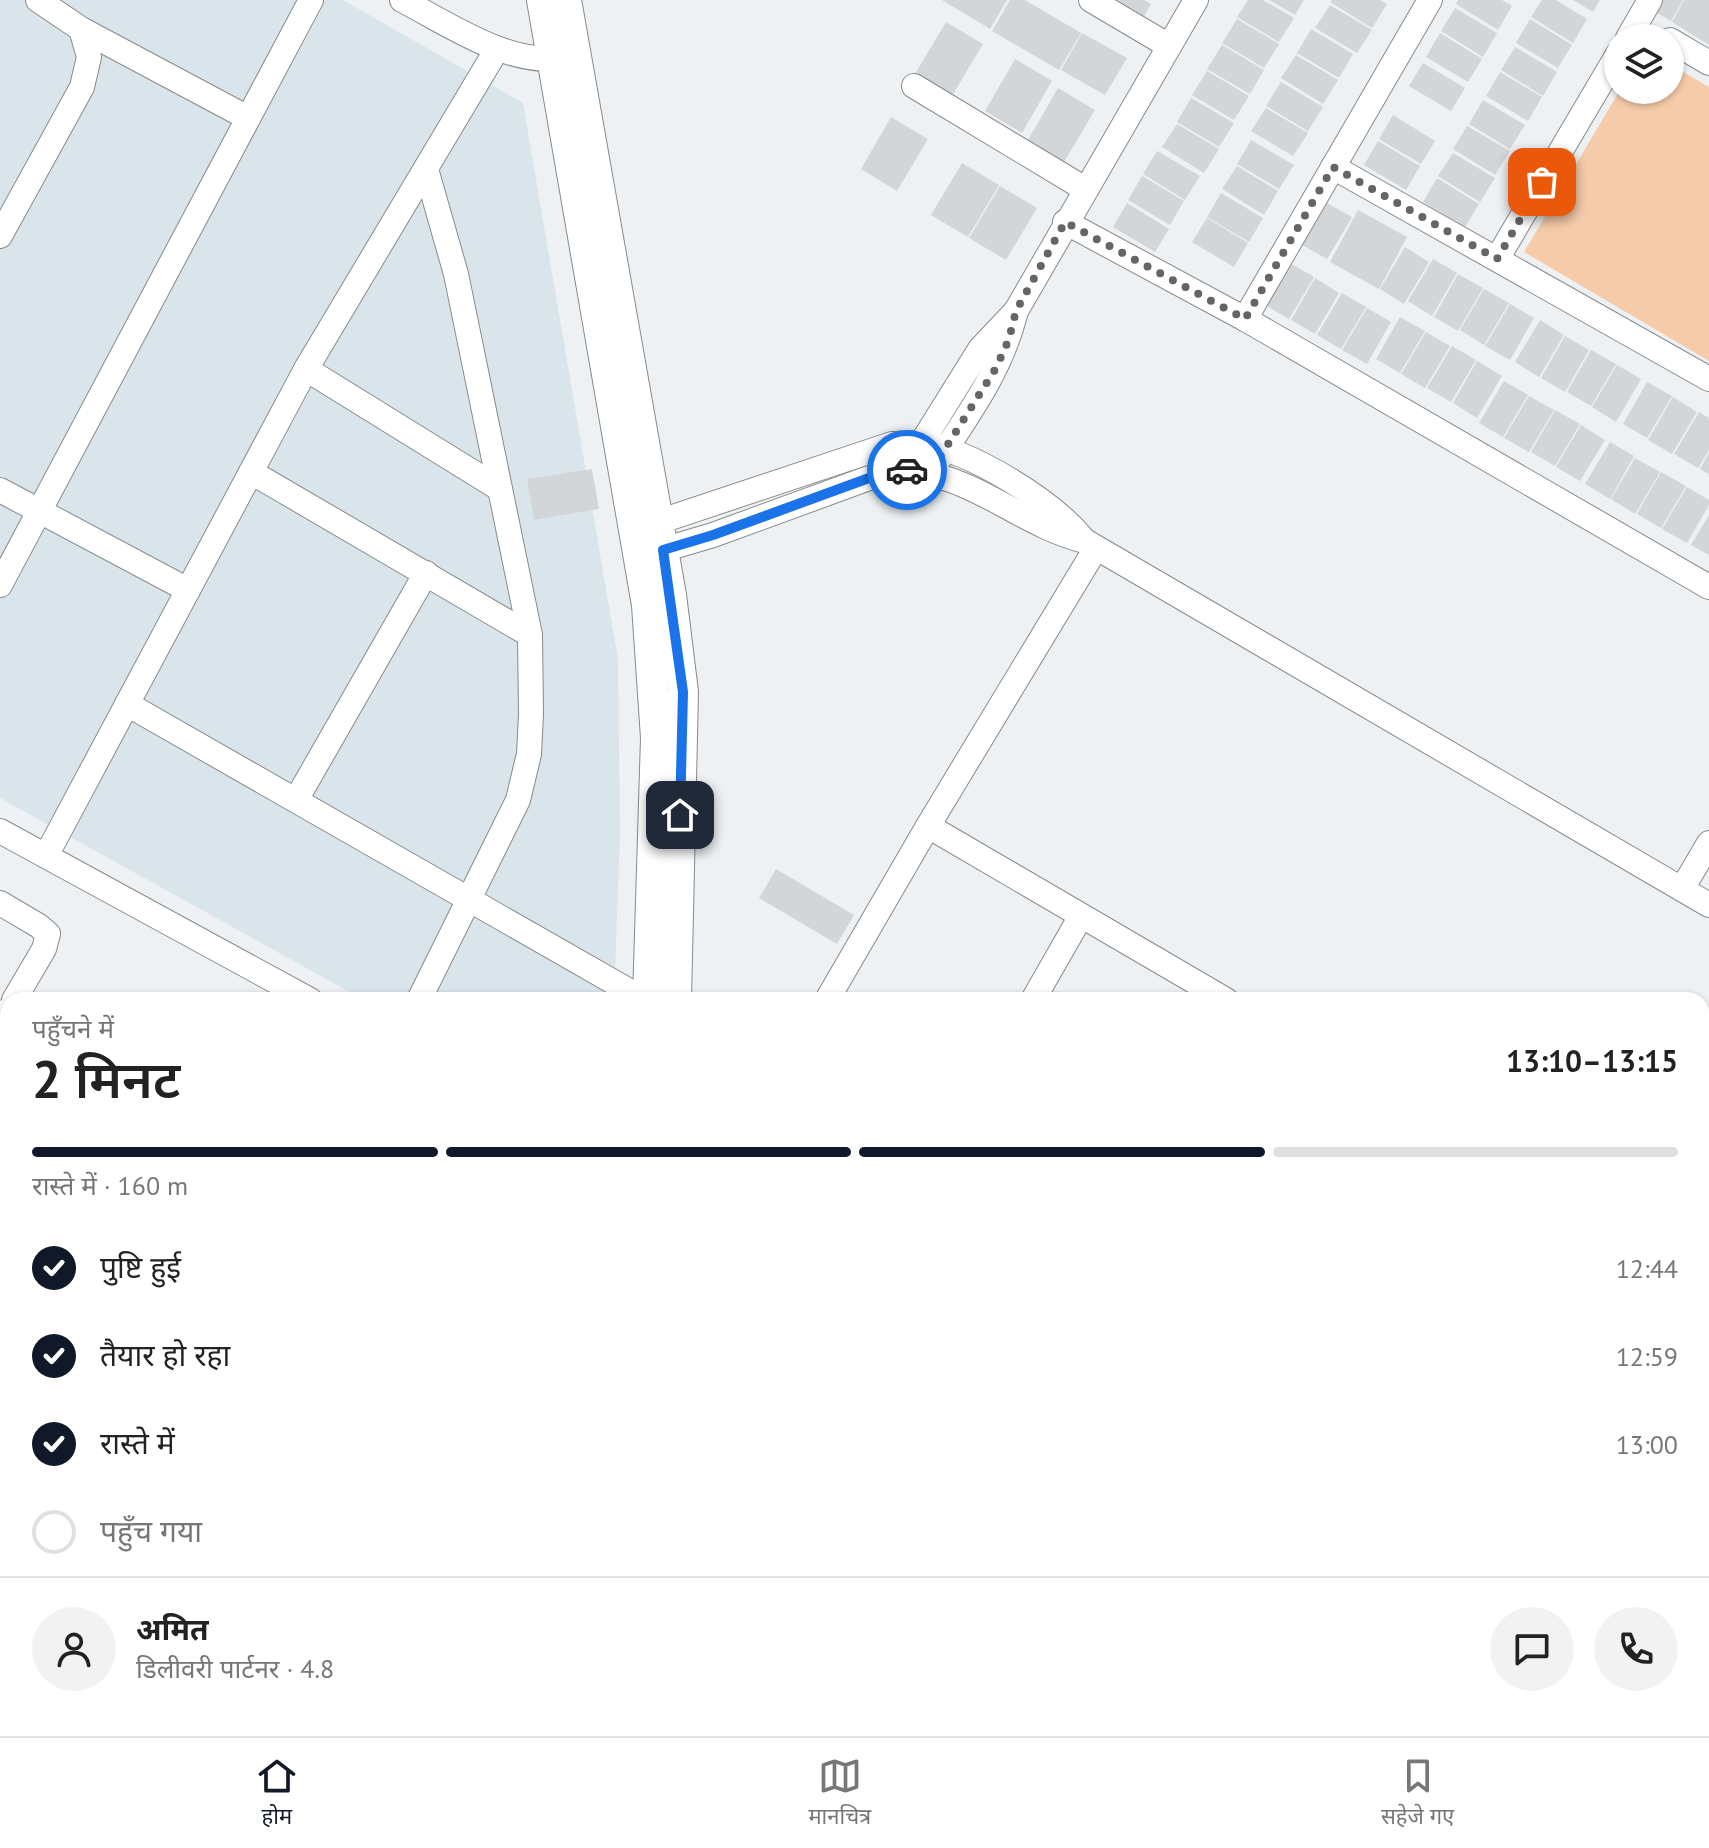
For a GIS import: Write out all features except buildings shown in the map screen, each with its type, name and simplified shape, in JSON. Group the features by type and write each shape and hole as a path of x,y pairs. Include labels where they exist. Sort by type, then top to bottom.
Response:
{"main road":[{"path":"542,0 565,59"},
{"path":"566,0 565,59 648,540 683,692 676,992"},
{"path":"646,992 656,738 647,605 648,540"}],"street":[{"path":"38,0 81,29 248,118"},
{"path":"0,585 311,0"},
{"path":"402,0 497,49 527,59 565,59"},
{"path":"1091,0 1169,46"},
{"path":"930,473 934,447 980,349 1016,311 1196,0"},
{"path":"1245,319 1430,0"},
{"path":"0,236 82,87 89,57 81,29"},
{"path":"1684,48 1709,63"},
{"path":"46,856 306,369 497,49"},
{"path":"1497,259 1604,78"},
{"path":"914,86 1085,189"},
{"path":"1333,167 1709,379"},
{"path":"423,992 512,815 525,770 531,714 530,635 456,274 426,169"},
{"path":"1065,222 1245,319 1709,587"},
{"path":"306,369 500,489"},
{"path":"648,540 892,444 934,447 982,465 1044,503 1090,544"},
{"path":"903,470 934,447"},
{"path":"648,540 713,535 880,474 903,470 958,481 1065,536 1090,544 1709,905"},
{"path":"251,472 530,635"},
{"path":"0,490 188,590"},
{"path":"832,992 1090,544"},
{"path":"296,800 426,573"},
{"path":"127,704 632,992"},
{"path":"928,826 1212,992"},
{"path":"0,831 295,992"},
{"path":"1682,889 1709,843"},
{"path":"0,903 48,934 44,949 19,992"},
{"path":"1038,992 1081,916"}],"shaded area":[{"path":"0,0 343,0 523,103 618,659 620,834 614,992 350,992 0,798"},
{"path":"1684,72 1709,87 1709,361 1524,252 1612,104 1684,104"}],"way so far":[{"path":"907,470 930,473 945,450 1005,351 1016,311 1065,222 1245,319 1333,167 1497,259 1542,182"}],"route":[{"path":"680,815 683,692 663,550 880,474 907,470"}]}
